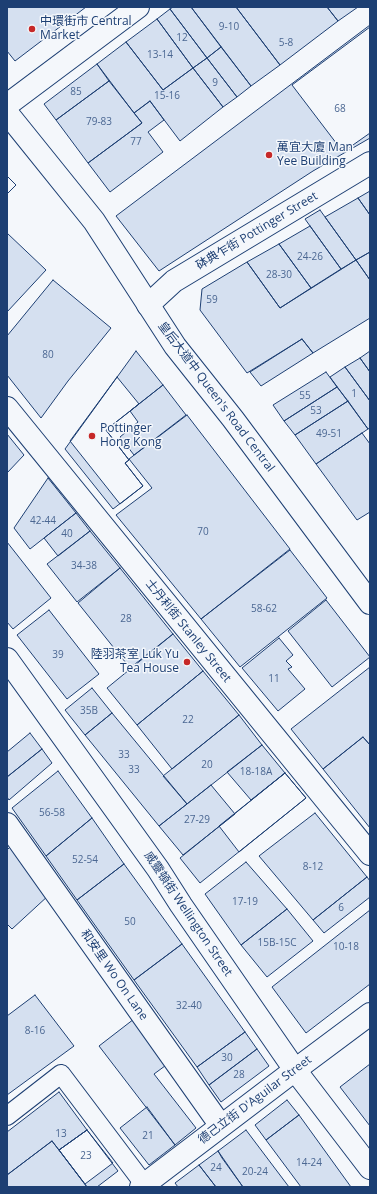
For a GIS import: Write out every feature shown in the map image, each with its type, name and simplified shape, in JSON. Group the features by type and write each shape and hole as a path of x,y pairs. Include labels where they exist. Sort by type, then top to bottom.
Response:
{"street":[{"path":"7,105 138,7"},
{"name":"皇后大道中 Queen's Road Central","path":"7,113 94,221 175,346 233,419 370,602"},
{"name":"砵典乍街 Pottinger Street","path":"148,305 174,281 370,163"},
{"name":"士丹利街 Stanley Street","path":"7,408 370,854"},
{"name":"威靈頓街 Wellington Street","path":"7,659 158,869 181,906 295,1070 370,1168"},
{"name":"和安里 Wo On Lane","path":"7,824 221,1126"},
{"name":"德己立街 D'Aguilar Street","path":"147,1185 221,1126 370,1014"},
{"path":"7,1116 61,1074 147,1185"}],"building":[{"name":"中環街市 Central Market","path":"7,7 86,7 15,61 7,51"},
{"path":"173,7 191,7 221,47 207,58 170,9"},
{"path":"191,7 236,7 280,65 251,86"},
{"path":"236,7 327,7 338,21 280,65"},
{"path":"327,7 358,7 338,21"},
{"path":"170,9 207,58 193,68 157,19"},
{"path":"157,19 193,68 163,90 126,42"},
{"name":"萬宜大廈 Man Yee Building","path":"370,25 370,138 313,171 159,271 116,216"},
{"path":"370,27 370,133 343,152 292,85"},
{"path":"126,42 163,90 193,68 223,107 180,141 150,101 134,113 97,64"},
{"path":"221,47 251,86 237,97 207,58"},
{"path":"207,58 237,97 223,107 193,68"},
{"path":"97,64 109,81 56,120 44,104"},
{"path":"109,81 142,123 88,163 56,120"},
{"path":"150,101 164,120 148,132 163,152 110,192 88,163 142,123 134,113"},
{"path":"7,176 16,185 7,194"},
{"path":"7,176 16,185 7,194"},
{"path":"370,191 370,215 358,198"},
{"path":"358,198 370,215 370,252 356,260 325,217"},
{"path":"320,210 356,260 341,269 305,219"},
{"path":"310,226 341,269 311,288 279,244"},
{"path":"7,233 46,270 7,312"},
{"path":"279,244 311,288 280,308 247,262"},
{"path":"370,252 370,280 356,260"},
{"path":"356,260 370,280 370,318 313,353 302,339 247,373 200,310 202,289 247,262 280,308"},
{"path":"53,280 111,328 68,381 41,418 7,375 7,336"},
{"path":"302,339 313,353 261,386 250,372"},
{"name":"Pottinger Hong Kong","path":"136,351 163,385 106,430 129,460 125,463 143,486 113,509 65,449"},
{"path":"370,351 370,372 360,358"},
{"path":"360,358 370,372 370,401 345,367"},
{"path":"345,367 370,401 370,428 368,429 330,377"},
{"path":"326,372 337,387 284,421 273,405"},
{"name":"Pottinger Hong Kong","path":"117,377 139,404 106,430 129,460 125,463 143,486 120,504 70,441"},
{"path":"163,385 186,415 134,455 120,437 138,422 130,411"},
{"path":"337,387 348,401 295,435 284,421"},
{"path":"348,401 368,429 316,464 295,435"},
{"path":"187,415 290,549 201,619 116,515 152,488 129,459"},
{"path":"362,433 370,444 370,512 357,520 316,464"},
{"path":"7,434 24,455 7,473"},
{"path":"48,478 76,513 30,549 14,528"},
{"path":"76,513 90,531 58,556 44,538"},
{"path":"90,531 120,568 77,602 47,564"},
{"path":"7,542 51,598 13,629 7,622"},
{"path":"290,550 327,598 240,667 201,619"},
{"path":"120,568 173,634 130,668 78,603"},
{"path":"326,600 370,657 332,687 288,631"},
{"path":"49,610 99,674 67,699 17,635"},
{"path":"173,634 203,671 137,725 107,688"},
{"path":"279,638 293,655 286,661 292,667 288,669 305,689 278,711 242,668"},
{"path":"370,667 370,745 363,737 323,769 291,729"},
{"path":"203,671 239,715 172,769 137,725"},
{"path":"92,688 112,713 85,735 65,710"},
{"path":"112,713 187,804 159,826 85,735"},
{"path":"239,715 262,745 187,804 163,776"},
{"path":"30,733 42,749 7,777 7,752"},
{"path":"363,737 370,745 370,828 323,769"},
{"path":"262,745 285,773 251,800 227,772"},
{"path":"42,749 52,763 9,800 7,797 7,777"},
{"path":"58,771 92,818 46,856 12,808"},
{"path":"285,773 306,798 200,883 180,858"},
{"path":"285,773 306,798 239,852 219,826"},
{"path":"211,785 235,814 183,855 159,826"},
{"path":"315,813 367,877 313,920 259,856"},
{"path":"92,818 124,864 77,900 46,856"},
{"path":"10,847 49,895 12,929 7,924 7,850"},
{"path":"246,862 287,909 241,945 205,894"},
{"path":"124,864 182,944 134,980 77,900"},
{"path":"367,877 370,881 370,897 324,933 313,920"},
{"path":"287,909 313,941 267,977 241,945"},
{"path":"370,910 370,984 306,1033 272,987"},
{"path":"182,944 245,1032 197,1067 134,980"},
{"path":"35,995 74,1046 7,1095 7,1016"},
{"path":"134,1019 169,1063 154,1074 196,1128 175,1145 99,1046"},
{"path":"245,1032 257,1049 209,1085 197,1067"},
{"path":"257,1049 269,1066 221,1102 209,1085"},
{"path":"370,1064 370,1126 340,1087"},
{"path":"59,1092 87,1130 59,1150 52,1141 7,1175 7,1132"},
{"path":"287,1100 299,1115 266,1140 255,1125"},
{"path":"147,1107 175,1145 149,1165 120,1128"},
{"path":"299,1115 351,1187 301,1187 266,1140"},
{"path":"87,1130 118,1171 97,1187 87,1187 59,1150"},
{"path":"87,1130 113,1163 85,1184 59,1150"},
{"path":"246,1130 289,1187 243,1187 218,1151"},
{"path":"52,1141 87,1187 7,1187 7,1175"},
{"path":"218,1151 243,1187 216,1187 199,1165"},
{"path":"199,1165 216,1187 178,1187 175,1183"}],"place":[{"name":"中環街市 Central Market","path":"32,29"},
{"name":"萬宜大廈 Man Yee Building","path":"269,155"},
{"name":"Pottinger Hong Kong","path":"92,436"},
{"name":"陸羽茶室 Luk Yu Tea House","path":"187,662"}]}
